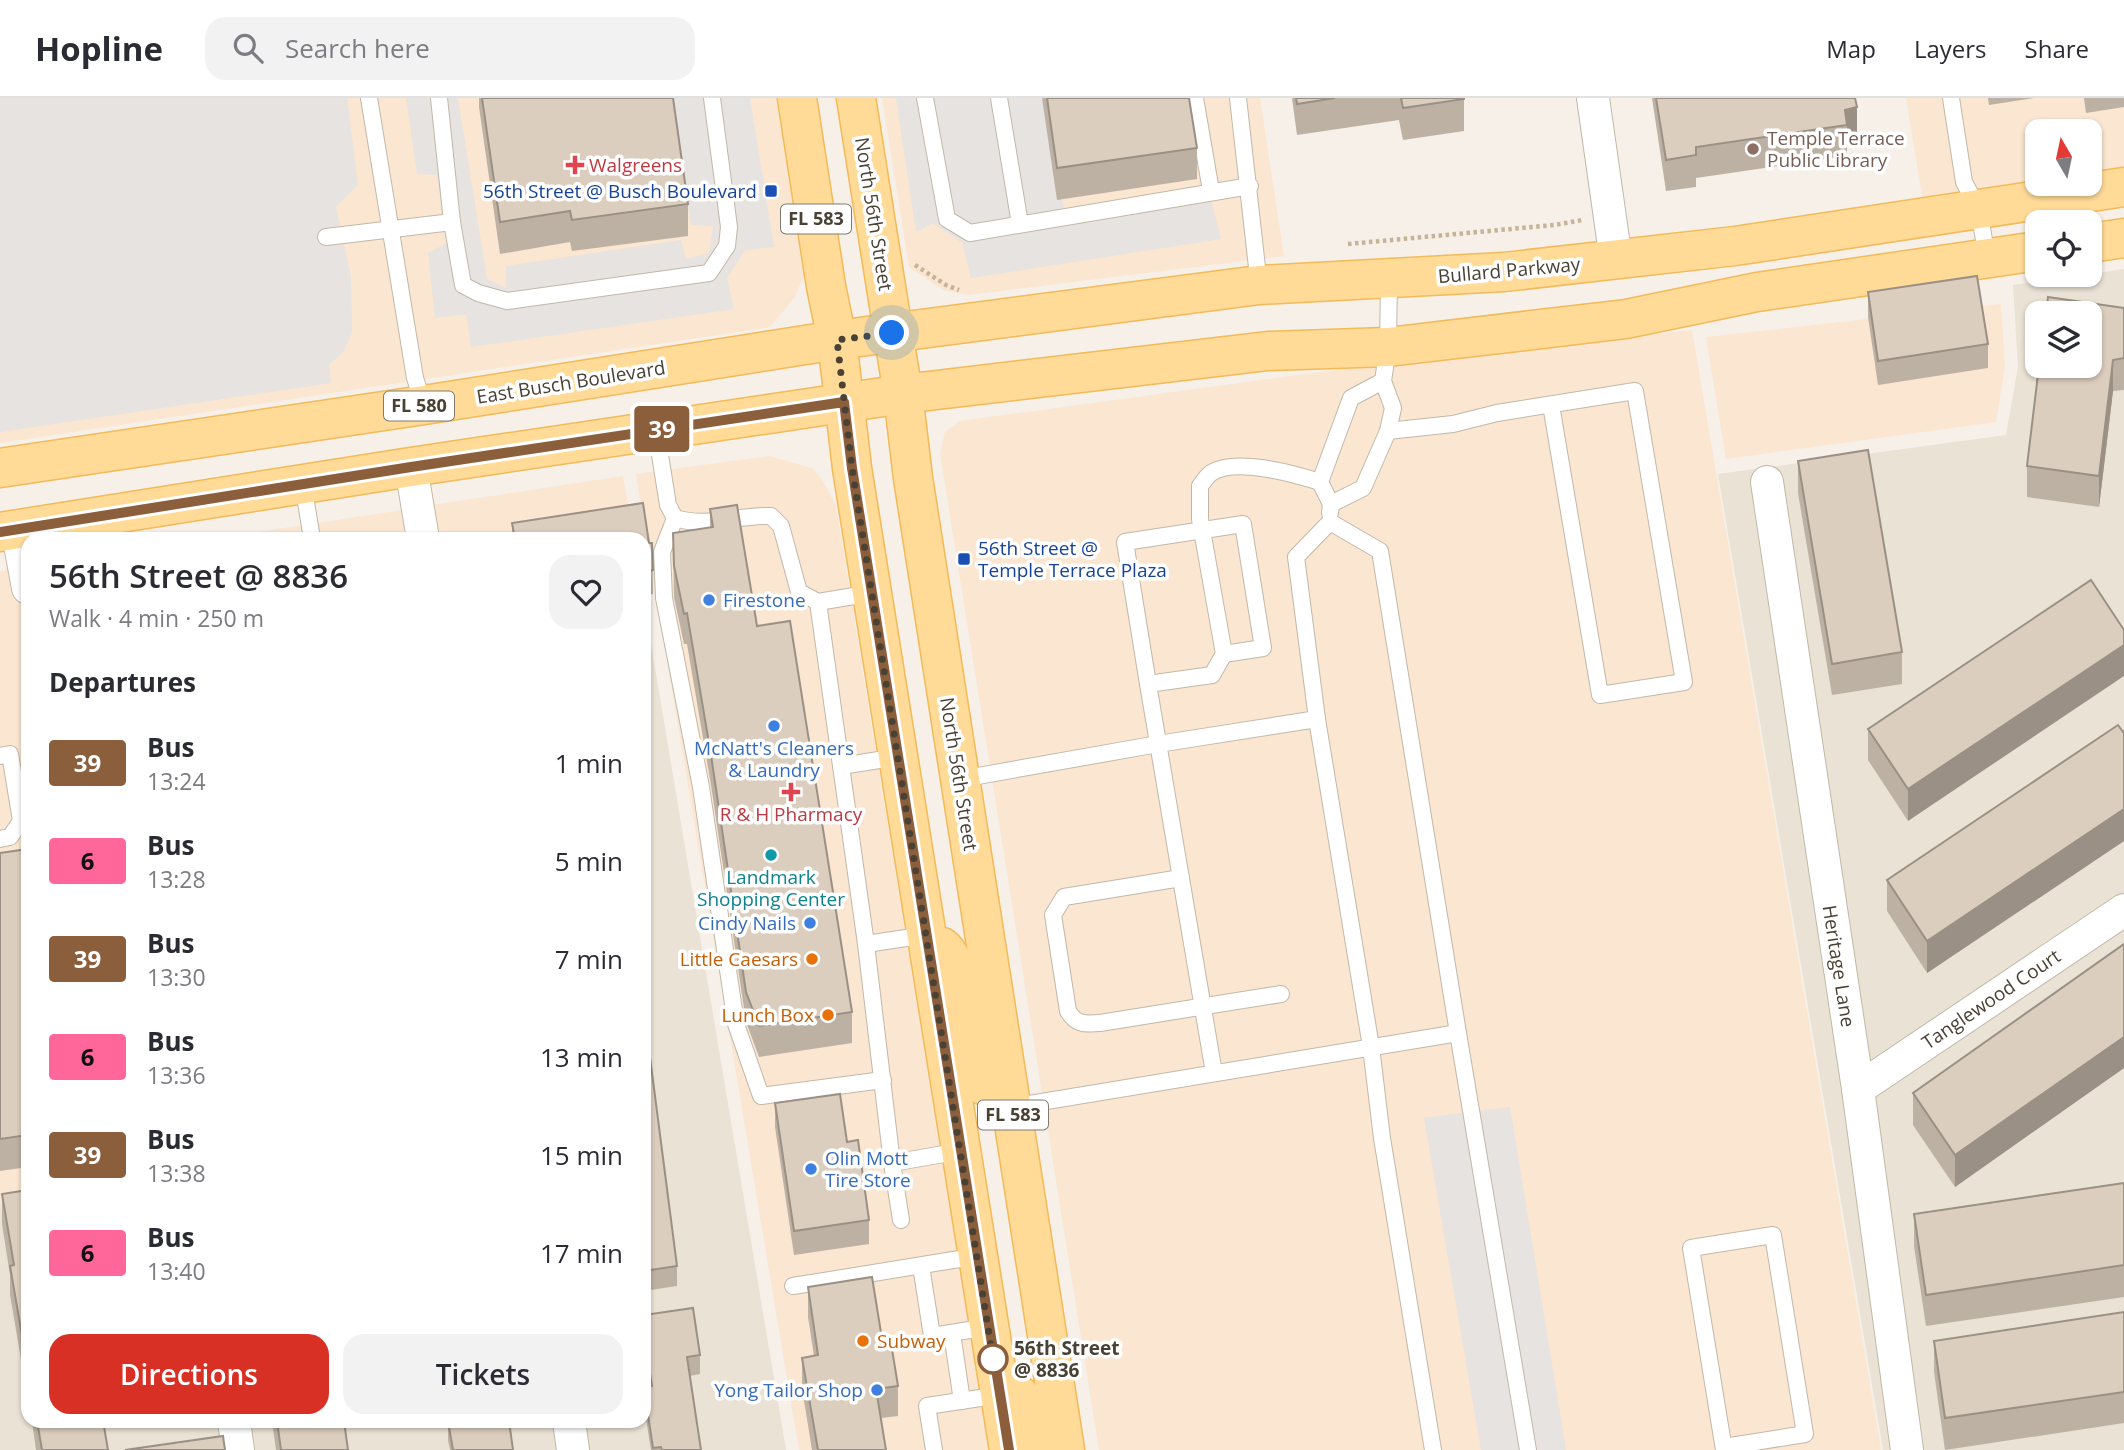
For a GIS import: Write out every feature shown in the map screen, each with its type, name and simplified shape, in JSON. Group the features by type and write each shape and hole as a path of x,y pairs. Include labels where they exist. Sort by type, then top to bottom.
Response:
{"main road":[{"name":"FL 583","path":"797,98 837,340 872,593 978,1256 970,1330 1000,1395 1009,1450"},
{"name":"North 56th Street","path":"856,98 1065,1450"},
{"name":"Bullard Parkway","path":"892,333 1259,285 1504,272 1735,246 2124,187"},
{"path":"2102,241 2124,238"},
{"path":"9,531 411,467 903,394 1268,351 1385,364 1758,292 2025,253"},
{"name":"East Busch Boulevard","path":"0,468 892,333"},
{"path":"927,935 949,952 960,982 974,1038 992,1141 1000,1166 1026,1201"},
{"path":"1000,1395 1012,1393 1020,1396 1030,1419 1037,1450"}],"street":[{"path":"1592,98 1616,260"},
{"path":"411,467 422,532"},
{"name":"Heritage Lane","path":"1767,482 1858,1089 1907,1450"},
{"path":"9,531 21,567"},
{"name":"Tanglewood Court","path":"1858,1089 2124,909"},
{"path":"235,1428 238,1450"},
{"path":"570,1428 573,1450"}],"lane":[{"path":"369,98 415,378 424,405"},
{"path":"439,98 452,222 463,285 478,293 507,301 709,273 727,246 729,227 712,98"},
{"path":"925,98 947,219 970,233 1250,186"},
{"path":"999,98 1020,224"},
{"path":"1195,98 1211,191"},
{"path":"1238,98 1250,186 1259,285"},
{"path":"1951,98 1964,182 1979,210 1987,258"},
{"path":"326,237 452,222"},
{"path":"1331,503 1363,488 1388,431 1393,408 1385,364 1389,278"},
{"path":"1320,482 1351,398 1385,364"},
{"path":"1388,431 1453,424 1551,405 1635,391 1684,682 1600,695 1551,405"},
{"path":"656,430 668,505 675,518 694,524 771,516 781,526 799,592 818,602 872,593"},
{"path":"1148,684 1212,676 1224,654 1200,519 1200,486 1211,473 1248,467 1282,470 1320,482 1331,503 1330,522 1296,557 1317,719 1433,1450"},
{"path":"303,484 311,532"},
{"path":"675,518 662,552 664,598 698,774 736,1024 761,1096 883,1080"},
{"path":"1330,522 1380,551 1472,1124 1528,1450"},
{"path":"1214,1073 1125,542 1243,524 1263,648 1224,654"},
{"path":"818,602 901,1220"},
{"path":"960,779 1317,719"},
{"path":"0,756 10,754 21,821 10,837 0,839"},
{"path":"841,766 898,757"},
{"path":"1181,878 1064,897 1054,915 1068,1011 1072,1018 1080,1024 1202,1008 1281,994"},
{"path":"866,944 927,935"},
{"path":"1011,1107 1458,1033"},
{"path":"892,1163 961,1151"},
{"path":"1773,1235 1805,1434 1724,1448 1691,1248 1773,1235"},
{"path":"793,1286 978,1256"},
{"path":"921,1266 932,1336 970,1330 962,1401"},
{"path":"934,1450 927,1406 1000,1395"}],"path":[{"path":"1341,245 1584,220"}],"shaded area":[{"path":"0,98 776,98 804,275 795,297 770,327 0,443"},
{"path":"0,98 347,98 358,185 336,207 351,277 352,332 344,351 329,365 331,383 0,432"},
{"path":"406,98 458,98 487,279 506,288 506,266 681,240 686,259 709,253 713,226 691,225 670,98 750,98 774,247 745,250 727,278 734,309 471,347 466,314 435,318 428,253 447,243 437,175 417,174"},
{"path":"882,98 1260,98 1284,256 968,295 943,290 909,267"},
{"path":"896,98 1046,98 1066,221 1211,200 1221,239 971,278 962,243 933,223 916,232"},
{"path":"1906,98 2124,98 2124,170 2102,173 2102,119 2025,119 2025,186 1923,202"},
{"path":"2124,269 2124,1450 1883,1450 1718,474 2006,435 2018,367 2013,285 2102,287 2102,272"},
{"path":"2001,304 2005,366 1996,422 1726,459 1706,337"},
{"path":"1692,330 1881,1450 1099,1450 940,453 945,432 960,421 1320,372"},
{"path":"769,456 812,468 821,478 836,506 989,1450 799,1450 651,564 651,532 646,532 636,474"},
{"path":"623,476 633,532 437,532 432,505"},
{"path":"403,510 407,532 257,532"},
{"path":"21,568 21,1200 0,1204 0,571"},
{"path":"651,644 786,1450 589,1450 585,1428 651,1428"},
{"path":"1510,1107 1566,1450 1481,1450 1424,1118"},
{"path":"21,1200 21,1428 555,1428 559,1450 0,1450 0,1204"}],"building":[{"path":"482,98 673,98 688,204 572,220 570,211 500,222"},
{"path":"1047,98 1189,98 1197,148 1057,168"},
{"path":"1296,98 1335,98 1297,104"},
{"path":"1401,98 1464,98 1464,99 1403,108"},
{"path":"1656,98 1855,98 1857,107 1845,110 1847,125 1696,147 1696,155 1666,160"},
{"path":"1977,276 1988,344 1878,361 1868,292"},
{"path":"2048,297 2076,301 2048,301"},
{"path":"2102,305 2124,308 2124,358 2113,360 2099,476 2027,466 2038,378 2102,378"},
{"path":"1868,450 1902,652 1832,664 1798,461"},
{"path":"643,503 647,532 514,532 512,523"},
{"name":"Landmark Shopping Center","path":"737,505 757,626 790,621 852,1012 759,1026 746,992 687,613 684,614 674,566 673,533 713,527 710,509"},
{"path":"651,543 652,543 651,570"},
{"path":"2091,580 2124,630 2124,645 1908,789 1868,729"},
{"path":"2118,725 2124,731 2124,809 1927,941 1887,880"},
{"path":"21,850 21,1136 0,1139 0,853"},
{"path":"2124,944 2124,1037 1955,1155 1913,1093"},
{"path":"651,1065 677,1266 651,1270"},
{"path":"840,1094 847,1142 858,1140 869,1220 794,1231 775,1103"},
{"path":"2124,1183 2124,1265 1926,1295 1914,1214"},
{"path":"21,1191 21,1330 10,1266 14,1265 2,1194"},
{"path":"872,1277 883,1345 891,1343 898,1386 876,1389 886,1450 818,1450 802,1358 818,1355 808,1287"},
{"path":"693,1308 700,1355 687,1357 701,1450 653,1448 650,1428 651,1314"},
{"path":"2124,1312 2124,1392 1945,1418 1934,1341"},
{"path":"38,1428 104,1428 108,1450 42,1450"},
{"path":"278,1428 345,1428 348,1450 281,1450"},
{"path":"449,1428 510,1428 513,1450 453,1450"},
{"path":"223,1436 225,1450 125,1450"}],"bus line":[{"name":"39","path":"0,532 844,402 852,468 1009,1450"}],"place":[{"name":"Temple Terrace Public Library","path":"1753,149"},
{"name":"Walgreens","path":"575,165"},
{"name":"56th Street @ Busch Boulevard","path":"771,191"},
{"name":"56th Street @ Temple Terrace Plaza","path":"964,559"},
{"name":"Firestone","path":"709,600"},
{"name":"McNatt's Cleaners & Laundry","path":"774,726"},
{"name":"R & H Pharmacy","path":"791,792"},
{"name":"Landmark Shopping Center","path":"771,855"},
{"name":"Cindy Nails","path":"810,923"},
{"name":"Little Caesars","path":"812,959"},
{"name":"Lunch Box","path":"828,1015"},
{"name":"Olin Mott Tire Store","path":"811,1169"},
{"name":"Subway","path":"863,1341"},
{"name":"56th Street @ 8836","path":"993,1359"},
{"name":"Yong Tailor Shop","path":"877,1390"}],"route":[{"path":"892,333 837,340 852,468 993,1359"}]}
